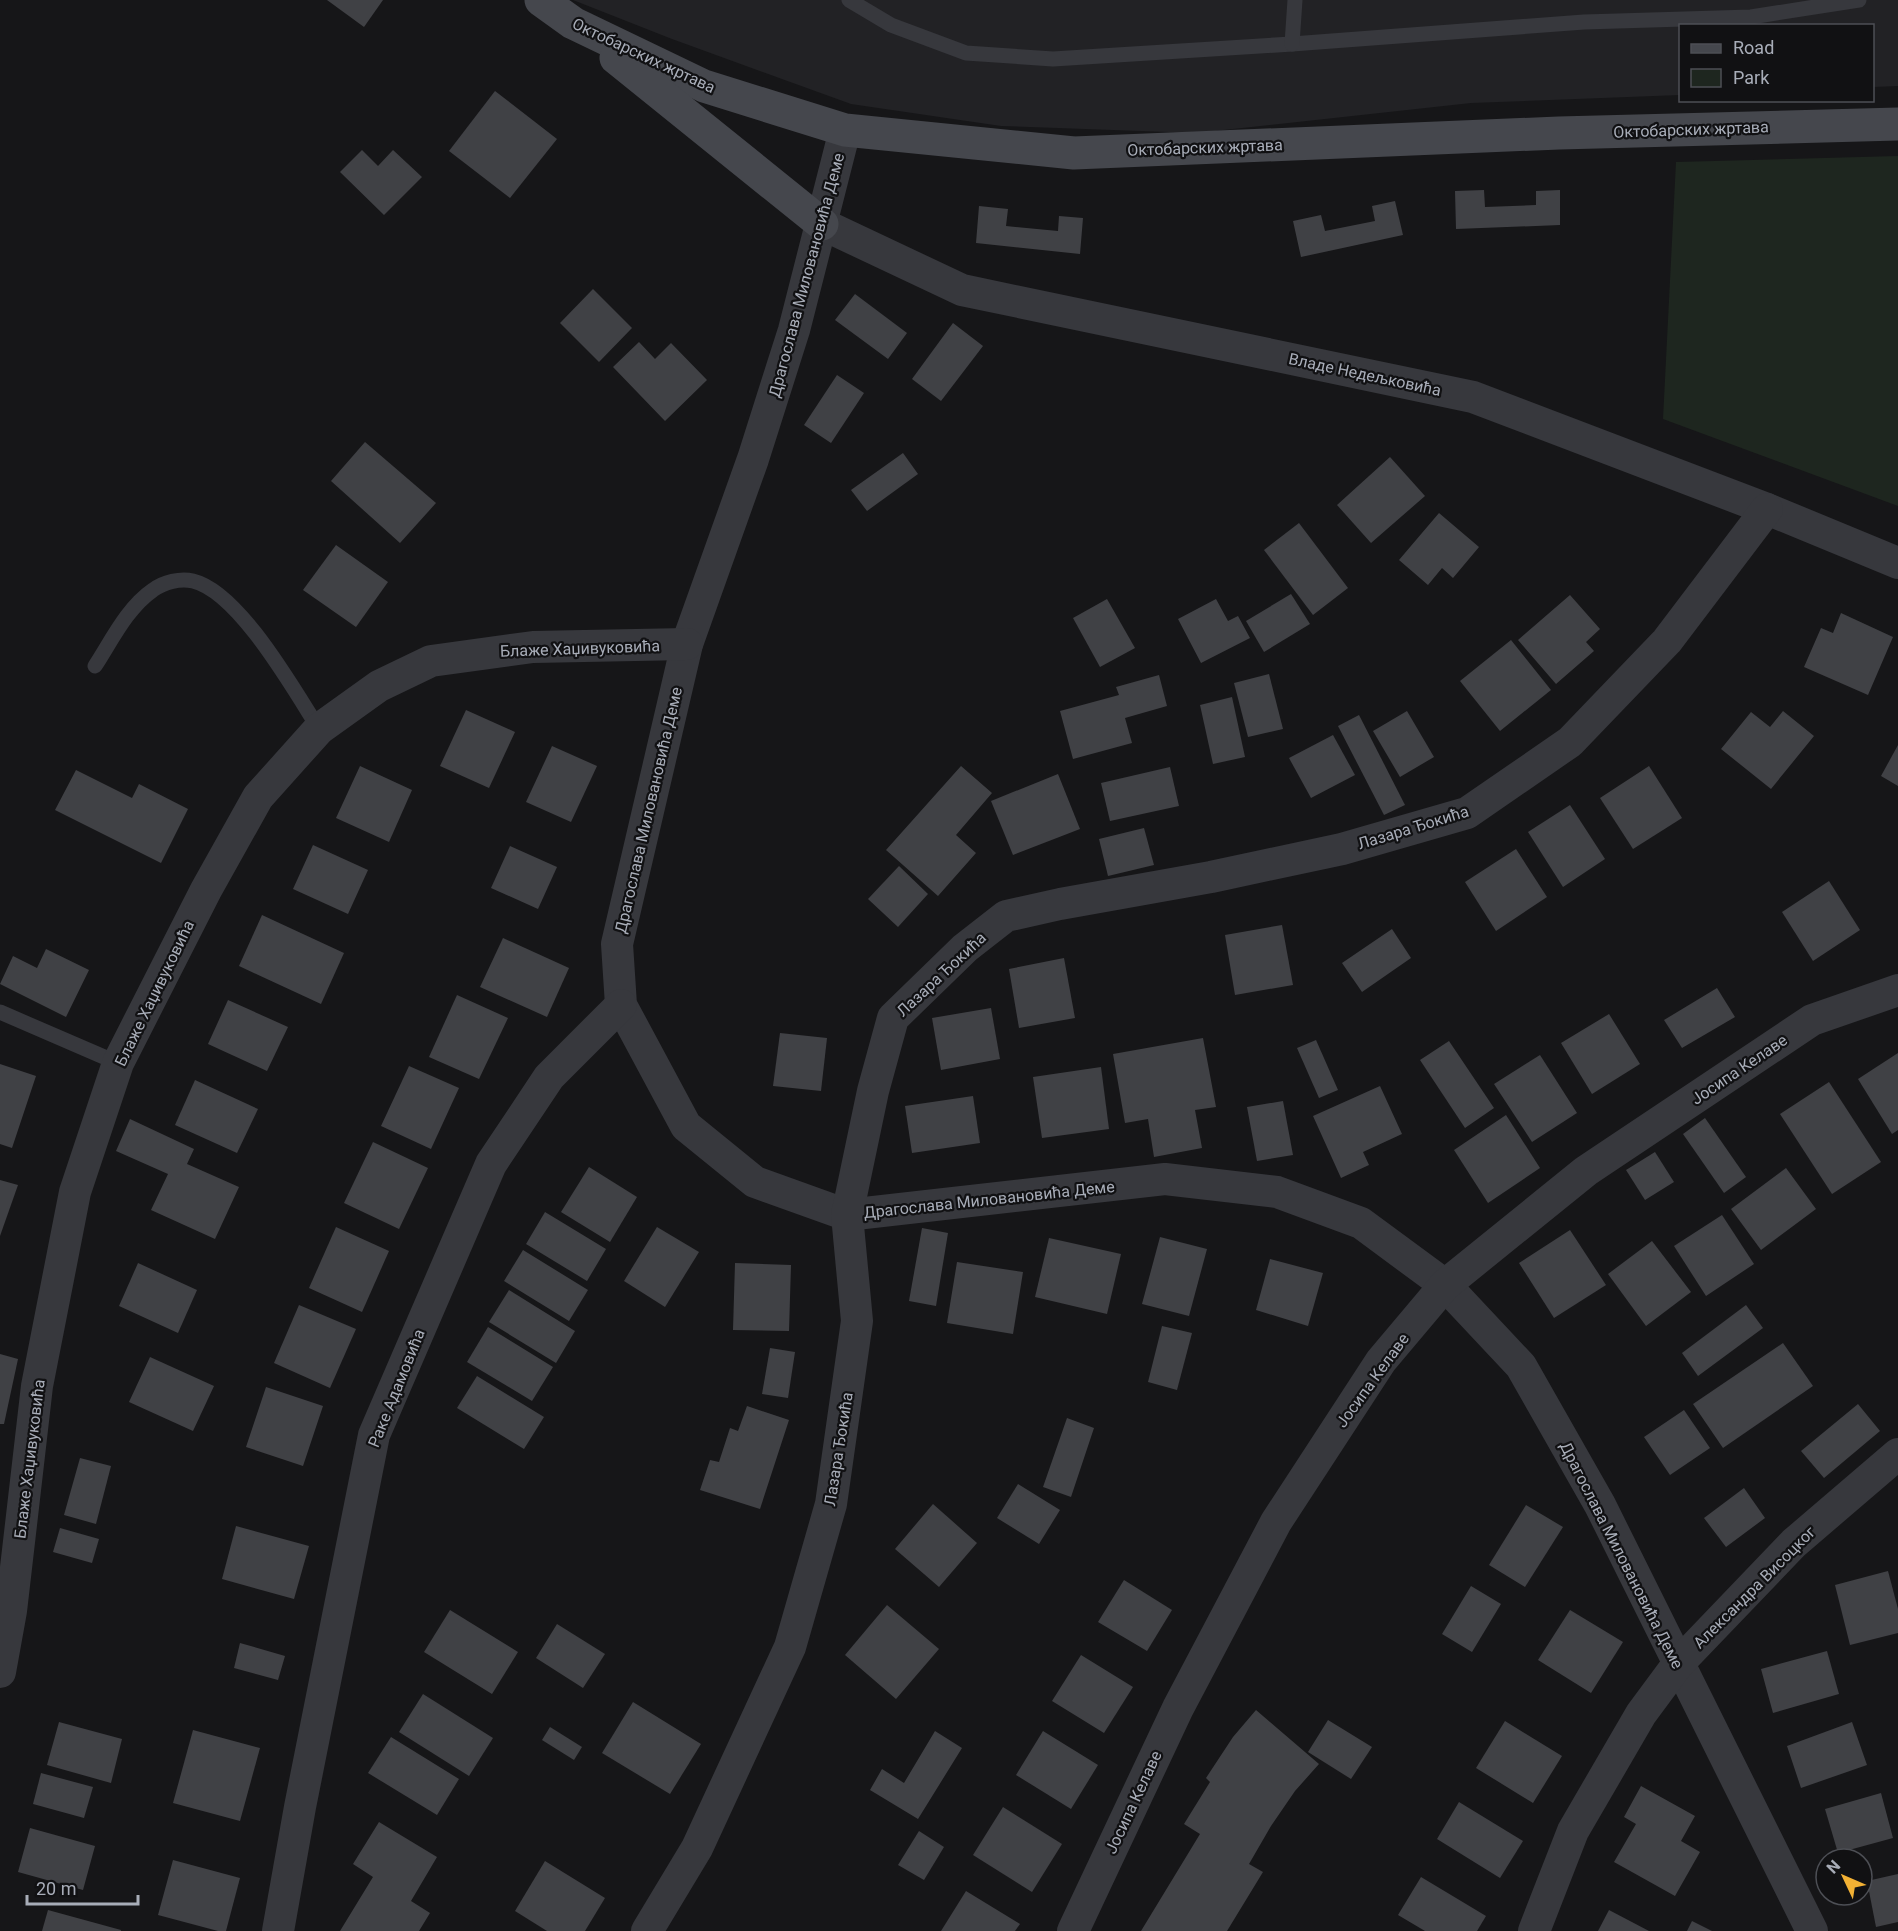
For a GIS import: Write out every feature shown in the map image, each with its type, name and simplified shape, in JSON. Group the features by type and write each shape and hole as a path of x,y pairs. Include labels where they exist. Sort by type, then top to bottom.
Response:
{"street":[{"name":"Октобарских жртава","path":"541,0 573,23 704,86 845,129 1074,153 1559,133 1898,124"},
{"path":"573,23 822,224"},
{"name":"Драгослава Миловановића Деме","path":"845,129 794,330 753,459 687,644 617,944 621,1005 686,1126 755,1182 847,1215 1165,1179 1277,1192 1362,1223 1445,1285 1521,1366 1600,1505 1812,1931"},
{"name":"Владе Недељковића","path":"822,224 962,290 1473,397 1767,509 1898,563"},
{"name":"Лазара Ђокића","path":"647,1931 697,1848 790,1647 831,1504 857,1321 847,1215 873,1091 893,1018 965,948 1006,916 1211,877 1342,849 1467,813 1570,742 1667,641 1767,509"},
{"name":"Блаже Хаџивуковића","path":"0,1672 11,1611 37,1386 75,1192 118,1062 206,890 258,797 319,729 379,686 431,661 533,647 687,644"},
{"name":"Јосипа Келаве","path":"1073,1931 1178,1708 1276,1522 1381,1361 1445,1285 1586,1170 1812,1020 1898,990"},
{"name":"Раке Адамовића","path":"278,1931 300,1807 374,1435 491,1164 549,1077 621,1005"},
{"name":"Александра Висоцког","path":"1534,1931 1573,1831 1641,1714 1678,1664 1794,1543 1898,1454"}],"lane":[{"path":"849,0 891,25 966,53 1053,59 1584,22 1751,17 1859,0"},
{"path":"1292,44 1295,0"},
{"path":"95,666 137,604 154,589 172,581 192,581 210,588 228,603 263,642 319,729"},
{"path":"0,1012 118,1062"}],"shaded area":[{"path":"573,0 1898,0 1898,86 1874,87 1874,24 1679,24 1679,95 1471,103 1196,133 1001,126 851,104 672,39"}],"green space":[{"path":"1898,156 1898,506 1663,419 1676,162"}],"building":[{"path":"327,0 383,0 364,27"},
{"path":"495,91 557,139 510,198 449,151"},
{"path":"362,150 378,166 393,150 422,177 384,215 340,172"},
{"path":"1484,190 1485,207 1536,205 1536,191 1560,190 1560,225 1456,229 1455,191"},
{"path":"1395,201 1403,235 1301,257 1293,221 1321,215 1325,231 1375,221 1372,206"},
{"path":"979,206 1008,209 1006,226 1058,231 1059,216 1083,218 1080,254 976,243"},
{"path":"593,289 632,328 599,362 560,323"},
{"path":"855,294 907,333 888,359 835,320"},
{"path":"953,323 983,346 941,401 912,379"},
{"path":"639,342 655,359 671,343 707,380 665,421 613,367"},
{"path":"837,375 864,393 831,443 804,425"},
{"path":"365,442 436,503 400,543 331,481"},
{"path":"903,453 918,474 867,511 851,490"},
{"path":"1390,457 1425,496 1371,543 1337,505"},
{"path":"1439,513 1479,547 1453,578 1442,568 1428,585 1399,560"},
{"path":"1299,523 1348,588 1313,615 1264,550"},
{"path":"336,545 388,582 356,627 303,590"},
{"path":"1291,594 1310,624 1264,652 1246,621"},
{"path":"1570,595 1600,629 1586,642 1594,651 1556,684 1518,640"},
{"path":"1107,599 1135,648 1100,667 1073,618"},
{"path":"1216,599 1228,621 1238,616 1250,638 1201,663 1178,619"},
{"path":"1841,613 1893,637 1868,695 1804,667 1821,628 1833,633"},
{"path":"1511,640 1551,690 1500,731 1460,681"},
{"path":"1269,674 1283,729 1248,737 1234,683"},
{"path":"1159,675 1167,706 1125,718 1132,743 1073,759 1060,711 1119,695 1116,687"},
{"path":"1232,697 1245,757 1213,764 1200,705"},
{"path":"466,710 515,732 489,788 440,766"},
{"path":"1407,711 1434,757 1400,777 1373,731"},
{"path":"1783,711 1814,736 1771,789 1721,749 1751,712 1770,727"},
{"path":"1359,715 1405,805 1384,815 1338,726"},
{"path":"1333,735 1355,775 1311,798 1289,758"},
{"path":"1898,745 1898,786 1881,776"},
{"path":"552,746 597,766 571,822 526,802"},
{"path":"360,766 412,790 389,842 336,818"},
{"path":"961,766 992,793 956,835 976,853 938,896 886,850"},
{"path":"1649,766 1682,818 1633,849 1600,798"},
{"path":"1170,767 1179,806 1110,821 1101,783"},
{"path":"76,770 132,798 139,784 188,809 161,863 55,810"},
{"path":"1058,774 1080,829 1013,855 991,801"},
{"path":"1570,805 1605,859 1563,887 1528,832"},
{"path":"1144,828 1154,865 1108,876 1099,839"},
{"path":"313,845 368,870 348,914 293,889"},
{"path":"510,846 557,867 538,909 491,888"},
{"path":"1516,849 1547,897 1496,931 1465,882"},
{"path":"899,866 928,894 898,927 868,899"},
{"path":"1829,881 1860,930 1813,961 1782,912"},
{"path":"262,915 344,953 321,1004 239,966"},
{"path":"1282,925 1293,985 1235,995 1225,935"},
{"path":"1392,929 1411,958 1362,992 1342,963"},
{"path":"503,938 569,968 547,1017 480,987"},
{"path":"46,949 89,970 66,1017 0,984 13,956 37,968"},
{"path":"1064,958 1075,1018 1019,1028 1009,969"},
{"path":"1717,988 1735,1017 1682,1048 1664,1020"},
{"path":"457,995 508,1018 479,1079 429,1057"},
{"path":"228,1000 288,1027 267,1071 208,1044"},
{"path":"991,1008 1000,1059 941,1070 932,1018"},
{"path":"1609,1014 1640,1064 1592,1094 1561,1043"},
{"path":"780,1033 827,1038 821,1091 773,1086"},
{"path":"1203,1038 1216,1107 1195,1110 1202,1148 1154,1157 1148,1119 1125,1123 1113,1054"},
{"path":"1316,1040 1338,1090 1319,1098 1297,1048"},
{"path":"1449,1041 1494,1108 1465,1128 1420,1060"},
{"path":"1898,1053 1898,1130 1892,1134 1858,1079"},
{"path":"1540,1055 1577,1113 1532,1142 1494,1084"},
{"path":"0,1064 36,1076 12,1148 0,1144"},
{"path":"409,1066 459,1088 431,1149 381,1126"},
{"path":"1101,1067 1109,1129 1042,1138 1033,1077"},
{"path":"195,1080 258,1109 237,1153 175,1125"},
{"path":"1829,1082 1881,1162 1832,1194 1780,1114"},
{"path":"1380,1086 1402,1134 1363,1152 1369,1165 1341,1178 1313,1116"},
{"path":"973,1096 980,1143 912,1153 905,1106"},
{"path":"1283,1101 1293,1155 1257,1161 1247,1107"},
{"path":"1506,1115 1540,1168 1488,1203 1454,1150"},
{"path":"1705,1118 1746,1177 1724,1193 1683,1134"},
{"path":"130,1119 194,1149 187,1164 239,1187 215,1239 151,1210 168,1174 116,1151"},
{"path":"373,1142 428,1168 399,1229 344,1203"},
{"path":"1655,1152 1674,1182 1645,1200 1626,1170"},
{"path":"589,1167 637,1197 610,1242 561,1212"},
{"path":"1786,1168 1816,1209 1761,1250 1731,1209"},
{"path":"0,1180 18,1185 0,1236"},
{"path":"545,1212 606,1249 587,1281 526,1244"},
{"path":"1722,1215 1754,1264 1706,1296 1674,1246"},
{"path":"336,1227 389,1251 362,1312 309,1288"},
{"path":"657,1227 699,1252 665,1307 624,1281"},
{"path":"922,1228 948,1233 936,1306 909,1301"},
{"path":"1570,1230 1606,1285 1554,1318 1519,1263"},
{"path":"1160,1237 1207,1249 1189,1316 1142,1304"},
{"path":"1049,1238 1121,1254 1107,1314 1035,1297"},
{"path":"1652,1241 1691,1292 1646,1326 1608,1274"},
{"path":"523,1250 588,1290 569,1321 504,1281"},
{"path":"1270,1259 1323,1273 1308,1326 1256,1310"},
{"path":"957,1262 1023,1272 1013,1334 947,1323"},
{"path":"138,1263 197,1290 178,1333 119,1306"},
{"path":"735,1263 791,1265 789,1331 733,1330"},
{"path":"509,1290 575,1331 556,1363 489,1322"},
{"path":"299,1305 356,1329 330,1388 274,1363"},
{"path":"1746,1305 1763,1328 1698,1376 1682,1353"},
{"path":"1162,1326 1192,1333 1177,1390 1148,1382"},
{"path":"488,1327 553,1367 532,1401 467,1362"},
{"path":"1783,1343 1813,1386 1723,1448 1693,1404"},
{"path":"770,1348 795,1352 788,1398 762,1394"},
{"path":"0,1354 18,1359 4,1424 0,1424"},
{"path":"150,1357 214,1386 193,1431 129,1402"},
{"path":"477,1376 544,1417 524,1449 457,1408"},
{"path":"266,1387 323,1406 303,1466 246,1447"},
{"path":"1858,1404 1880,1431 1824,1478 1801,1451"},
{"path":"747,1406 789,1420 760,1509 700,1490 710,1460 719,1462 730,1428 738,1431"},
{"path":"1684,1410 1710,1448 1670,1475 1644,1437"},
{"path":"1067,1418 1094,1428 1071,1497 1043,1487"},
{"path":"80,1458 111,1466 96,1524 64,1515"},
{"path":"1018,1484 1060,1510 1039,1544 997,1518"},
{"path":"1744,1488 1765,1518 1726,1547 1704,1518"},
{"path":"933,1504 977,1543 939,1587 895,1549"},
{"path":"1526,1505 1563,1527 1525,1587 1489,1565"},
{"path":"236,1526 309,1546 294,1599 222,1579"},
{"path":"60,1528 99,1539 92,1563 53,1552"},
{"path":"1888,1571 1898,1609 1898,1633 1850,1645 1835,1585"},
{"path":"1124,1580 1172,1610 1147,1651 1098,1622"},
{"path":"1471,1586 1501,1604 1472,1652 1442,1634"},
{"path":"887,1605 939,1649 896,1699 845,1655"},
{"path":"450,1610 518,1652 492,1694 424,1652"},
{"path":"1570,1610 1623,1642 1591,1693 1538,1660"},
{"path":"557,1624 605,1654 583,1688 536,1658"},
{"path":"240,1643 285,1656 278,1680 234,1668"},
{"path":"1827,1651 1839,1694 1773,1713 1761,1669"},
{"path":"1081,1655 1133,1687 1104,1733 1052,1701"},
{"path":"423,1694 493,1738 469,1776 399,1732"},
{"path":"633,1702 701,1744 670,1794 602,1753"},
{"path":"1256,1710 1319,1764 1295,1791 1249,1864 1263,1872 1227,1931 1141,1931 1200,1834 1184,1824 1210,1782 1206,1778 1233,1737"},
{"path":"1328,1720 1372,1747 1351,1779 1308,1752"},
{"path":"1505,1721 1562,1756 1533,1803 1476,1768"},
{"path":"59,1722 122,1739 111,1783 47,1765"},
{"path":"1852,1722 1867,1765 1801,1788 1787,1746"},
{"path":"550,1727 582,1747 574,1760 542,1740"},
{"path":"193,1730 260,1748 240,1821 173,1803"},
{"path":"935,1731 962,1748 918,1819 870,1790 882,1769 904,1783"},
{"path":"1043,1731 1098,1765 1071,1809 1016,1775"},
{"path":"391,1737 459,1779 437,1815 368,1773"},
{"path":"41,1773 93,1787 84,1818 33,1804"},
{"path":"1641,1786 1695,1816 1681,1841 1700,1852 1675,1896 1614,1862 1636,1824 1624,1817"},
{"path":"1881,1793 1893,1838 1860,1847 1836,1847 1825,1809"},
{"path":"1459,1802 1523,1841 1500,1878 1437,1839"},
{"path":"1003,1807 1062,1844 1032,1892 973,1855"},
{"path":"379,1822 437,1857 411,1901 430,1913 419,1931 340,1931 373,1877 353,1864"},
{"path":"30,1828 95,1846 83,1890 18,1872"},
{"path":"919,1831 944,1847 924,1880 898,1865"},
{"path":"173,1860 240,1878 226,1931 218,1931 158,1915"},
{"path":"545,1861 605,1898 585,1931 547,1931 515,1911"},
{"path":"1898,1874 1898,1922 1876,1927 1872,1907 1874,1907 1874,1879"},
{"path":"1421,1877 1486,1916 1477,1931 1425,1931 1398,1915"},
{"path":"966,1891 1020,1924 1015,1931 941,1931"},
{"path":"48,1910 121,1930 121,1931 42,1931"},
{"path":"1609,1910 1649,1931 1598,1931"},
{"path":"1692,1921 1712,1931 1687,1931"}]}
